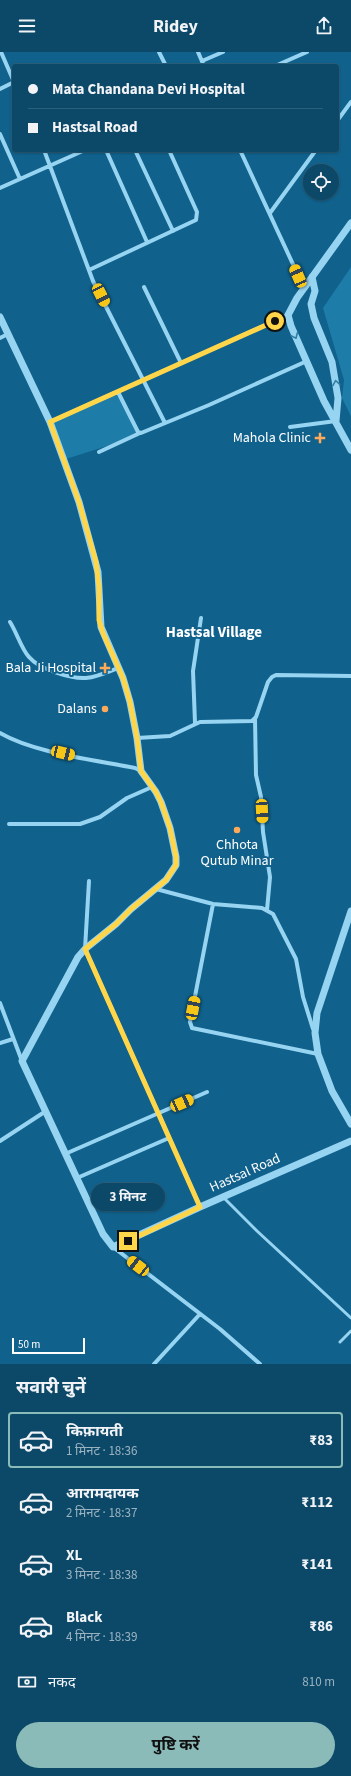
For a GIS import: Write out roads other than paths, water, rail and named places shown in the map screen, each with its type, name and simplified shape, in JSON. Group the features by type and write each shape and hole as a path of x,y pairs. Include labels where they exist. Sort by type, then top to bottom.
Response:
{"street":[{"path":"1,52 12,77"},
{"path":"159,52 165,64"},
{"path":"198,52 203,64"},
{"path":"202,61 223,52"},
{"path":"280,64 307,52"},
{"path":"0,89 12,83"},
{"path":"339,118 351,102"},
{"path":"0,134 20,179"},
{"path":"45,152 89,270 164,423"},
{"path":"0,188 79,152"},
{"path":"107,152 148,242"},
{"path":"136,152 173,231"},
{"path":"89,270 193,222 198,215 171,152"},
{"path":"241,152 304,288"},
{"path":"270,213 315,152"},
{"path":"351,223 292,305 288,314 291,326 307,361 351,450"},
{"path":"312,277 315,291 311,304 314,318 332,362 338,398 336,421"},
{"path":"144,286 181,363"},
{"path":"50,422 288,314"},
{"path":"0,317 50,422 79,502 98,572 99,620 130,702 137,738 141,771"},
{"path":"0,338 8,334"},
{"path":"99,452 307,361"},
{"path":"118,392 138,432 140,433"},
{"path":"290,427 336,421"},
{"path":"195,724 193,671 200,618"},
{"path":"10,622 28,657 42,667 62,674 86,678 100,675 118,668"},
{"path":"267,910 270,877 264,836 261,797 256,775 255,718 268,682 274,676 351,676"},
{"path":"137,738 170,736 195,724 205,722 250,721 255,718"},
{"path":"0,733 18,742 38,748 135,768 141,771 152,786 165,811 176,857 176,865 172,873 116,924 85,949 78,957 22,1060"},
{"path":"9,824 80,824 100,817 127,798 152,786"},
{"path":"89,881 85,949 200,1207"},
{"path":"156,889 213,904 262,908 267,910 278,920 296,959 303,997 315,1033 318,1054 332,1091 351,1124"},
{"path":"213,904 190,1022 192,1028 318,1054"},
{"path":"315,1033 318,1012 351,911"},
{"path":"0,1004 22,1060 76,1178 104,1234 113,1247 200,1314 260,1364"},
{"path":"0,1043 13,1039"},
{"path":"65,1154 207,1092"},
{"path":"0,1141 46,1111"},
{"path":"76,1178 169,1138"},
{"name":"Hastsal Road","path":"113,1247 351,1141"},
{"path":"154,1364 200,1314"}],"lane":[{"path":"223,1197 257,1231 351,1318"},
{"path":"340,1342 351,1331"}],"place":[{"name":"Mahola Clinic","path":"320,438"},
{"name":"Bala Ji Hospital","path":"105,668"},
{"name":"Dalans","path":"105,709"},
{"name":"Chhota Qutub Minar","path":"237,830"}],"district":[{"name":"Hastsal Village","path":"214,632"}]}
